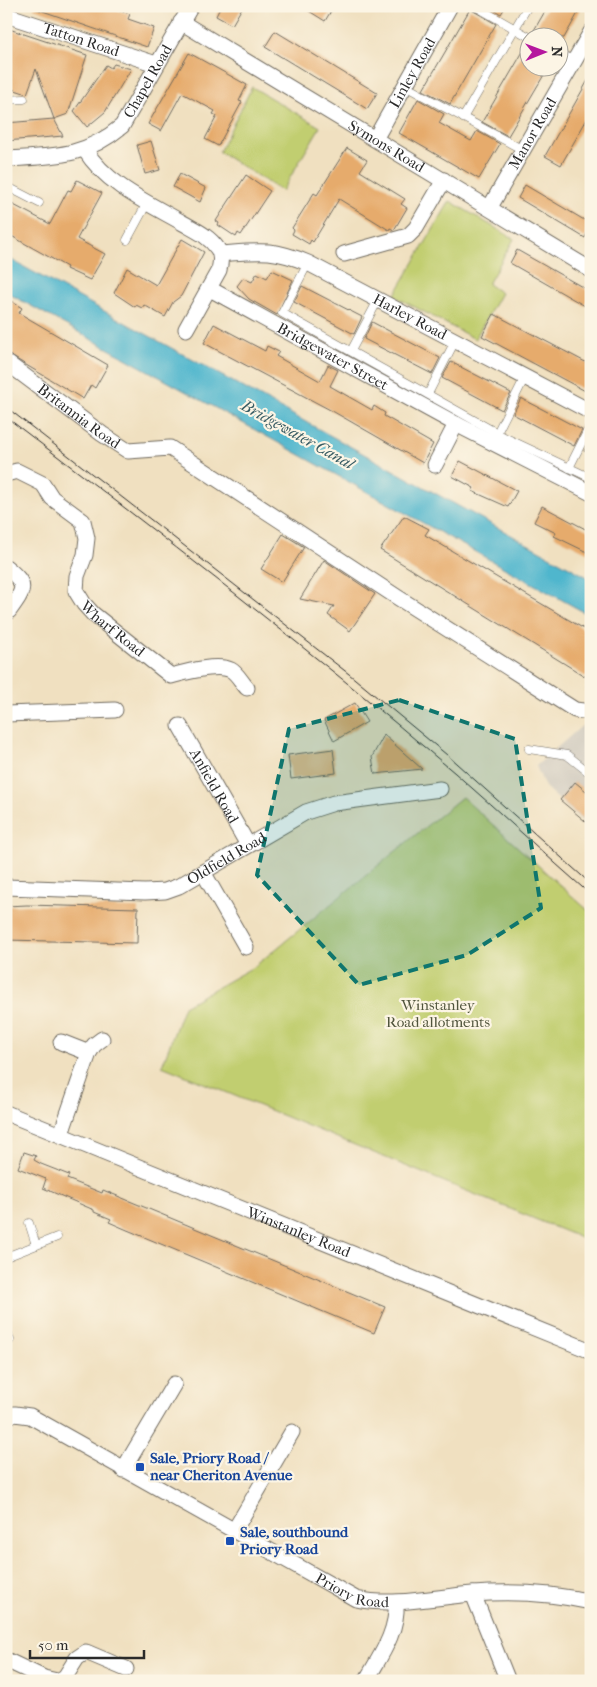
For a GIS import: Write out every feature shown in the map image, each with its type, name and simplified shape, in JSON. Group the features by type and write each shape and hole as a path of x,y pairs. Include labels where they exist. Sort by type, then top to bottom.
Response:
{"street":[{"name":"Chapel Road","path":"6,159 66,155 85,150 112,135 122,126 191,6"},
{"name":"Linley Road","path":"375,138 450,6"},
{"name":"Tatton Road","path":"7,19 156,64"},
{"name":"Symons Road","path":"181,22 490,207 591,270"},
{"name":"Manor Road","path":"490,207 591,32"},
{"path":"85,150 96,168 147,203 204,236 212,242 220,254 219,270 186,329"},
{"path":"344,254 408,236 416,228 444,180"},
{"name":"Harley Road","path":"220,254 267,250 281,252 308,263 591,412"},
{"name":"Bridgewater Street","path":"210,289 456,424 591,493"},
{"name":"Britannia Road","path":"6,362 102,434 128,451 170,448 286,526 575,710 591,712"},
{"path":"435,465 456,424"},
{"name":"Wharf Road","path":"6,474 17,471 43,484 52,498 83,521 87,538 85,555 77,576 76,591 93,614 171,676 205,670 212,666 220,667 232,670 247,688"},
{"path":"6,566 17,576 23,587 22,592 9,611"},
{"path":"6,714 115,710"},
{"name":"Anfield Road","path":"180,726 248,845"},
{"name":"Oldfield Road","path":"6,887 145,892 165,891 179,886 306,812 334,803 440,789"},
{"path":"203,872 246,947"},
{"path":"61,1134 89,1052 102,1039"},
{"path":"61,1042 89,1052"},
{"name":"Winstanley Road","path":"6,1113 591,1351"},
{"path":"123,1470 174,1384"},
{"name":"Priory Road","path":"6,1416 15,1414 30,1416 123,1470 356,1599 376,1603 396,1603 473,1594 541,1594 565,1596 591,1602"},
{"path":"234,1531 292,1432"},
{"path":"473,1594 508,1681"},
{"path":"366,1681 392,1635 396,1623 396,1603"},
{"path":"6,1660 51,1680 65,1677 77,1658 86,1652 126,1669"}],"lane":[{"path":"476,6 520,31"},
{"path":"463,118 528,6"},
{"path":"570,59 574,61"},
{"path":"405,86 523,150"},
{"path":"6,100 24,99"},
{"path":"6,186 39,203"},
{"path":"127,240 147,203"},
{"path":"308,263 282,313 497,433 591,478"},
{"path":"351,351 378,300"},
{"path":"428,394 455,341"},
{"path":"497,433 525,377"},
{"path":"569,468 591,424"},
{"path":"529,750 567,755 591,774"},
{"path":"30,1223 36,1245"},
{"path":"6,1256 57,1237"},
{"path":"6,1328 10,1340"}],"highlighted area":[{"path":"399,700 515,739 541,908 467,955 359,985 257,875 289,729"}],"shaded area":[{"path":"583,725 591,726 591,829 545,787 536,766"}],"green space":[{"path":"252,87 320,127 282,191 219,152"},
{"path":"450,201 514,239 488,284 501,293 475,339 394,296"},
{"name":"Winstanley Road allotments","path":"462,797 591,913 591,1242 162,1066 184,1006 255,966"}],"water":[{"name":"Bridgewater Canal","path":"6,257 591,579 591,616 6,292"}],"building":[{"path":"34,6 104,6 130,14 128,19 154,28 147,47 34,8"},
{"path":"221,6 243,6 232,25 216,16"},
{"path":"301,6 334,6 325,21"},
{"path":"487,6 506,6 501,14"},
{"path":"548,6 582,6 570,28 535,28"},
{"path":"470,9 496,24 450,104 423,90"},
{"path":"6,28 87,55 68,114 54,119 36,69 27,94 6,87"},
{"path":"275,31 377,93 367,109 265,47"},
{"path":"189,53 247,85 239,101 242,102 218,146 205,139 217,116 213,114 215,111 182,93 161,131 148,124"},
{"path":"520,57 520,78 542,78 508,136 482,122"},
{"path":"114,64 131,69 105,112 87,127 74,111 106,65 111,68"},
{"path":"591,75 591,112 561,165 545,156"},
{"path":"418,99 444,114 439,123 471,141 477,131 500,144 479,179 399,133"},
{"path":"54,119 63,136 6,141 6,123"},
{"path":"151,141 160,170 145,174 137,145"},
{"path":"347,148 367,160 360,171 405,199 401,204 407,208 394,230 390,228 389,230 339,199 313,242 311,240 309,244 292,234 294,230 292,228 314,193 317,195"},
{"path":"180,174 206,188 200,202 173,187"},
{"path":"246,175 270,191 241,235 238,233 236,237 218,225 219,223 216,221"},
{"path":"77,180 102,193 77,239 105,254 90,280 66,269 67,267 6,233 6,201 50,224 68,190 71,191"},
{"path":"525,185 591,224 585,238 518,198"},
{"path":"182,239 204,252 181,296 173,302 165,317 144,305 142,308 136,305 135,307 114,293 127,268 156,285"},
{"path":"517,250 591,292 585,306 510,263"},
{"path":"272,270 293,280 277,315 249,299 237,286 243,278 252,282 257,273 267,278"},
{"path":"302,286 362,317 354,334 294,302"},
{"path":"6,298 22,308 19,313 108,365 95,388 91,385 83,399 6,353"},
{"path":"494,314 591,365 591,394 482,336"},
{"path":"372,322 440,358 432,374 364,339"},
{"path":"214,324 265,351 267,346 279,352 276,356 320,381 328,365 338,370 330,386 372,410 374,406 385,413 384,416 433,444 423,463 334,412 204,343"},
{"path":"451,362 511,393 502,410 442,378"},
{"path":"521,398 582,430 574,446 513,414"},
{"path":"591,437 591,455 584,451"},
{"path":"460,461 517,491 508,507 472,491 474,488 452,476"},
{"path":"542,506 591,532 591,554 554,536 556,533 534,522"},
{"path":"404,516 429,529 425,535 591,633 591,680 380,550"},
{"path":"283,534 304,547 282,582 261,569"},
{"path":"324,560 375,594 350,631 328,615 334,606 300,599"},
{"path":"355,703 367,722 334,741 324,720"},
{"path":"384,735 422,769 375,774 372,757"},
{"path":"333,749 336,773 291,779 288,755"},
{"path":"575,782 591,795 591,826 560,800"},
{"path":"6,906 138,908 137,943 6,940"},
{"path":"24,1152 36,1156 34,1160 41,1164 69,1175 67,1179 102,1193 103,1190 385,1307 374,1333 109,1222 111,1219 94,1212 94,1210 43,1188 46,1179 18,1168"}],"tram line":[{"path":"6,407 349,674 447,755 591,884"},
{"path":"6,417 177,548 345,681 455,773 591,895"}],"place":[{"name":"Sale, Priory Road / near Cheriton Avenue","path":"140,1467"},
{"name":"Sale, southbound Priory Road","path":"230,1541"}]}
